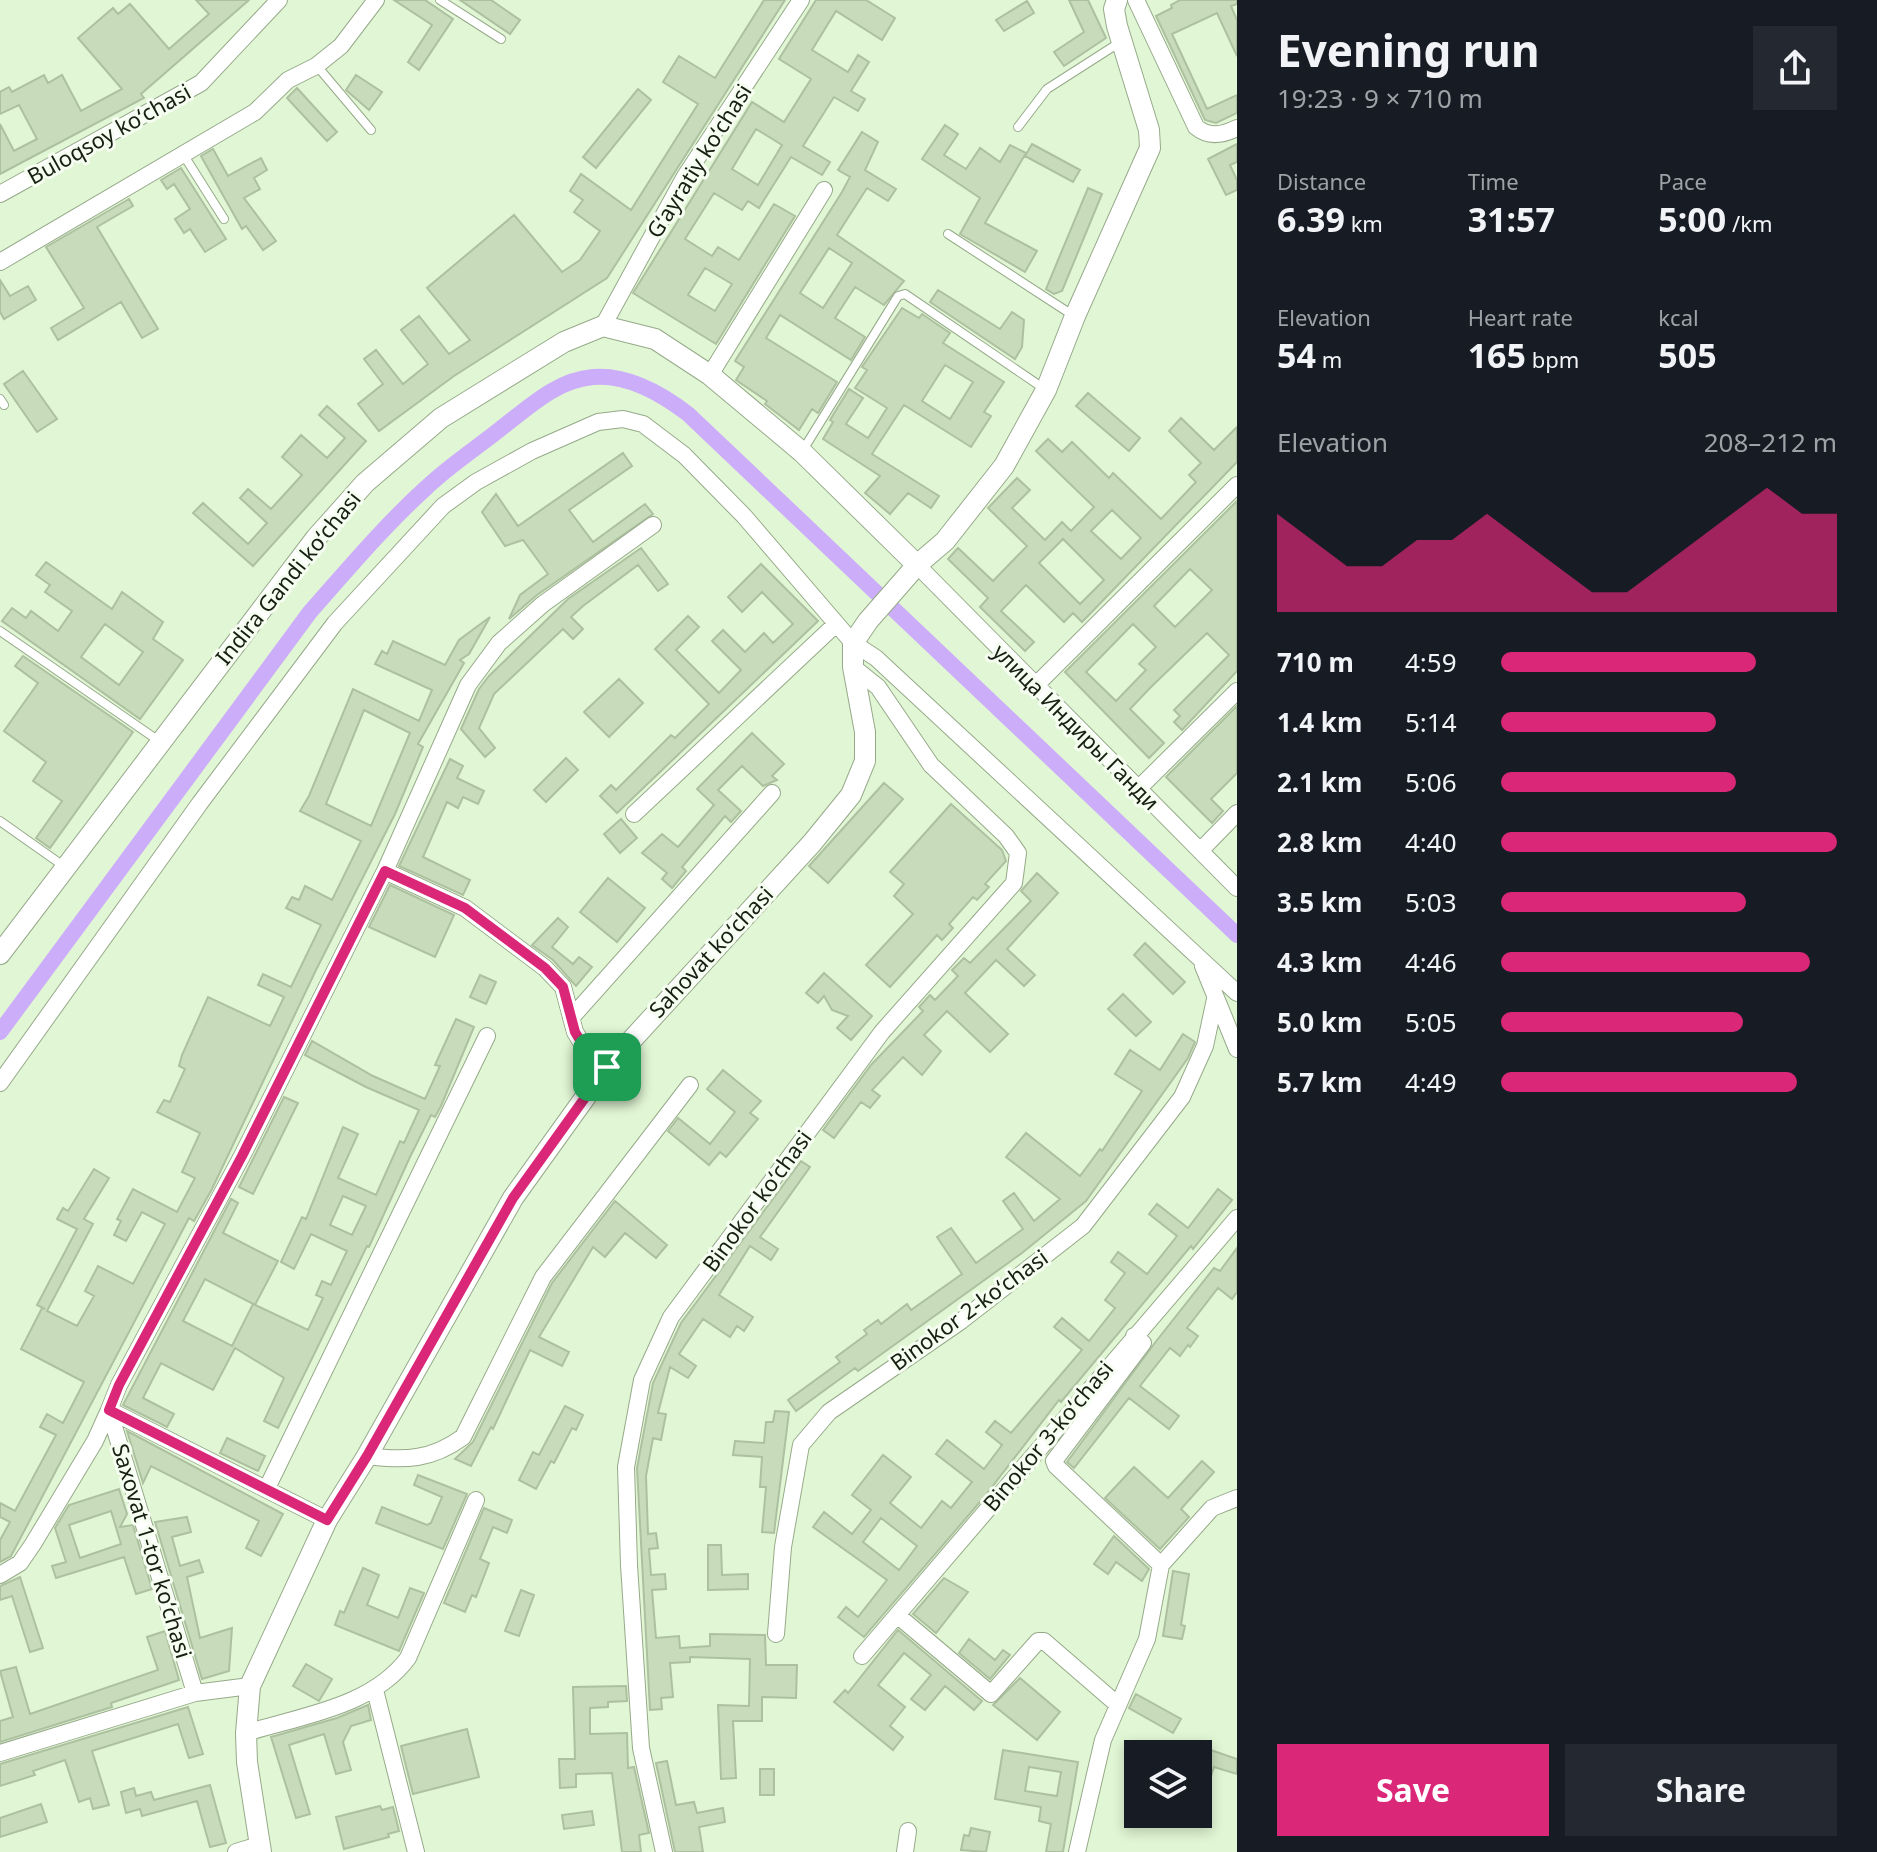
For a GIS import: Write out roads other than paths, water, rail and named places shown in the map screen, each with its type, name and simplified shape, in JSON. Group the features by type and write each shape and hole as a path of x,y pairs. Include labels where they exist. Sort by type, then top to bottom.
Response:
{"street":[{"name":"Buloqsoy koʻchasi","path":"0,194 201,83 279,0"},
{"path":"0,262 255,112 288,80 316,66 341,46 376,0"},
{"name":"Gʻayratiy koʻchasi","path":"603,326 684,178 801,0"},
{"path":"853,643 917,565 945,541 1004,466 1046,390 1075,316 1150,148 1149,130 1114,9 1117,0"},
{"path":"1136,0 1196,127 1211,134 1224,134 1237,128"},
{"path":"710,375 824,190"},
{"path":"603,326 655,339 710,375 802,452 917,565"},
{"name":"Indira Gandi koʻchasi","path":"0,954 316,538 365,483 441,418 564,342 603,326"},
{"path":"0,1083 200,803 335,623 443,506 476,482 532,451 598,422 623,419 643,424 684,455 744,516 853,643 876,658 1237,993"},
{"path":"1035,686 1237,485"},
{"path":"0,1575 20,1563 95,1441 119,1385 242,1156 385,871 468,685 499,643 543,604 653,525"},
{"name":"улица Индиры Ганди","path":"917,565 1237,888"},
{"path":"634,814 836,624"},
{"name":"Sahovat koʻchasi","path":"260,1848 246,1733 250,1686 327,1520 367,1456 513,1198 607,1067 812,843 851,795 865,761 865,732 853,667 853,643"},
{"name":"Binokor koʻchasi","path":"664,1852 641,1748 629,1565 626,1467 642,1380 671,1317 882,1032 1014,883 1018,853 1006,836 931,765 878,687 853,667"},
{"path":"1137,790 1237,691"},
{"path":"571,1018 772,793"},
{"path":"1200,851 1237,813"},
{"path":"385,871 465,908 545,968 563,987 571,1018 586,1050 607,1067"},
{"path":"1201,960 1237,1049"},
{"name":"Binokor 2-koʻchasi","path":"776,1634 783,1547 793,1476 801,1445 829,1412 961,1321 1083,1226 1182,1097 1205,1046 1215,999"},
{"path":"267,1488 487,1036"},
{"path":"367,1456 424,1458 445,1451 463,1437 543,1277 690,1085"},
{"name":"Binokor 3-koʻchasi","path":"862,1656 1237,1218"},
{"path":"1134,1336 1143,1343 1054,1461 1161,1565"},
{"name":"Saxovat 1-tor koʻchasi","path":"109,1410 327,1520"},
{"name":"Saxovat 1-tor koʻchasi","path":"109,1410 195,1693"},
{"path":"1077,1852 1103,1740 1147,1639 1161,1565 1212,1508 1237,1498"},
{"path":"246,1733 375,1690 394,1677 408,1658 476,1500"},
{"path":"897,1615 991,1694 1038,1641 1044,1641 1118,1705"},
{"path":"0,1753 195,1693 250,1686"},
{"path":"375,1690 416,1852"},
{"path":"905,1852 908,1831"},
{"path":"236,1852 260,1848"}],"lane":[{"path":"440,0 501,39"},
{"path":"1018,127 1047,89 1123,40"},
{"path":"316,66 371,130"},
{"path":"182,154 224,219"},
{"path":"948,234 1075,316"},
{"path":"802,452 898,296 905,294 1046,390"},
{"path":"0,631 160,742"},
{"path":"0,821 65,868"}],"waterway":[{"path":"0,1032 310,612 367,548 435,479 532,404 567,383 593,377 632,382 667,399 688,414 1237,935"}]}
